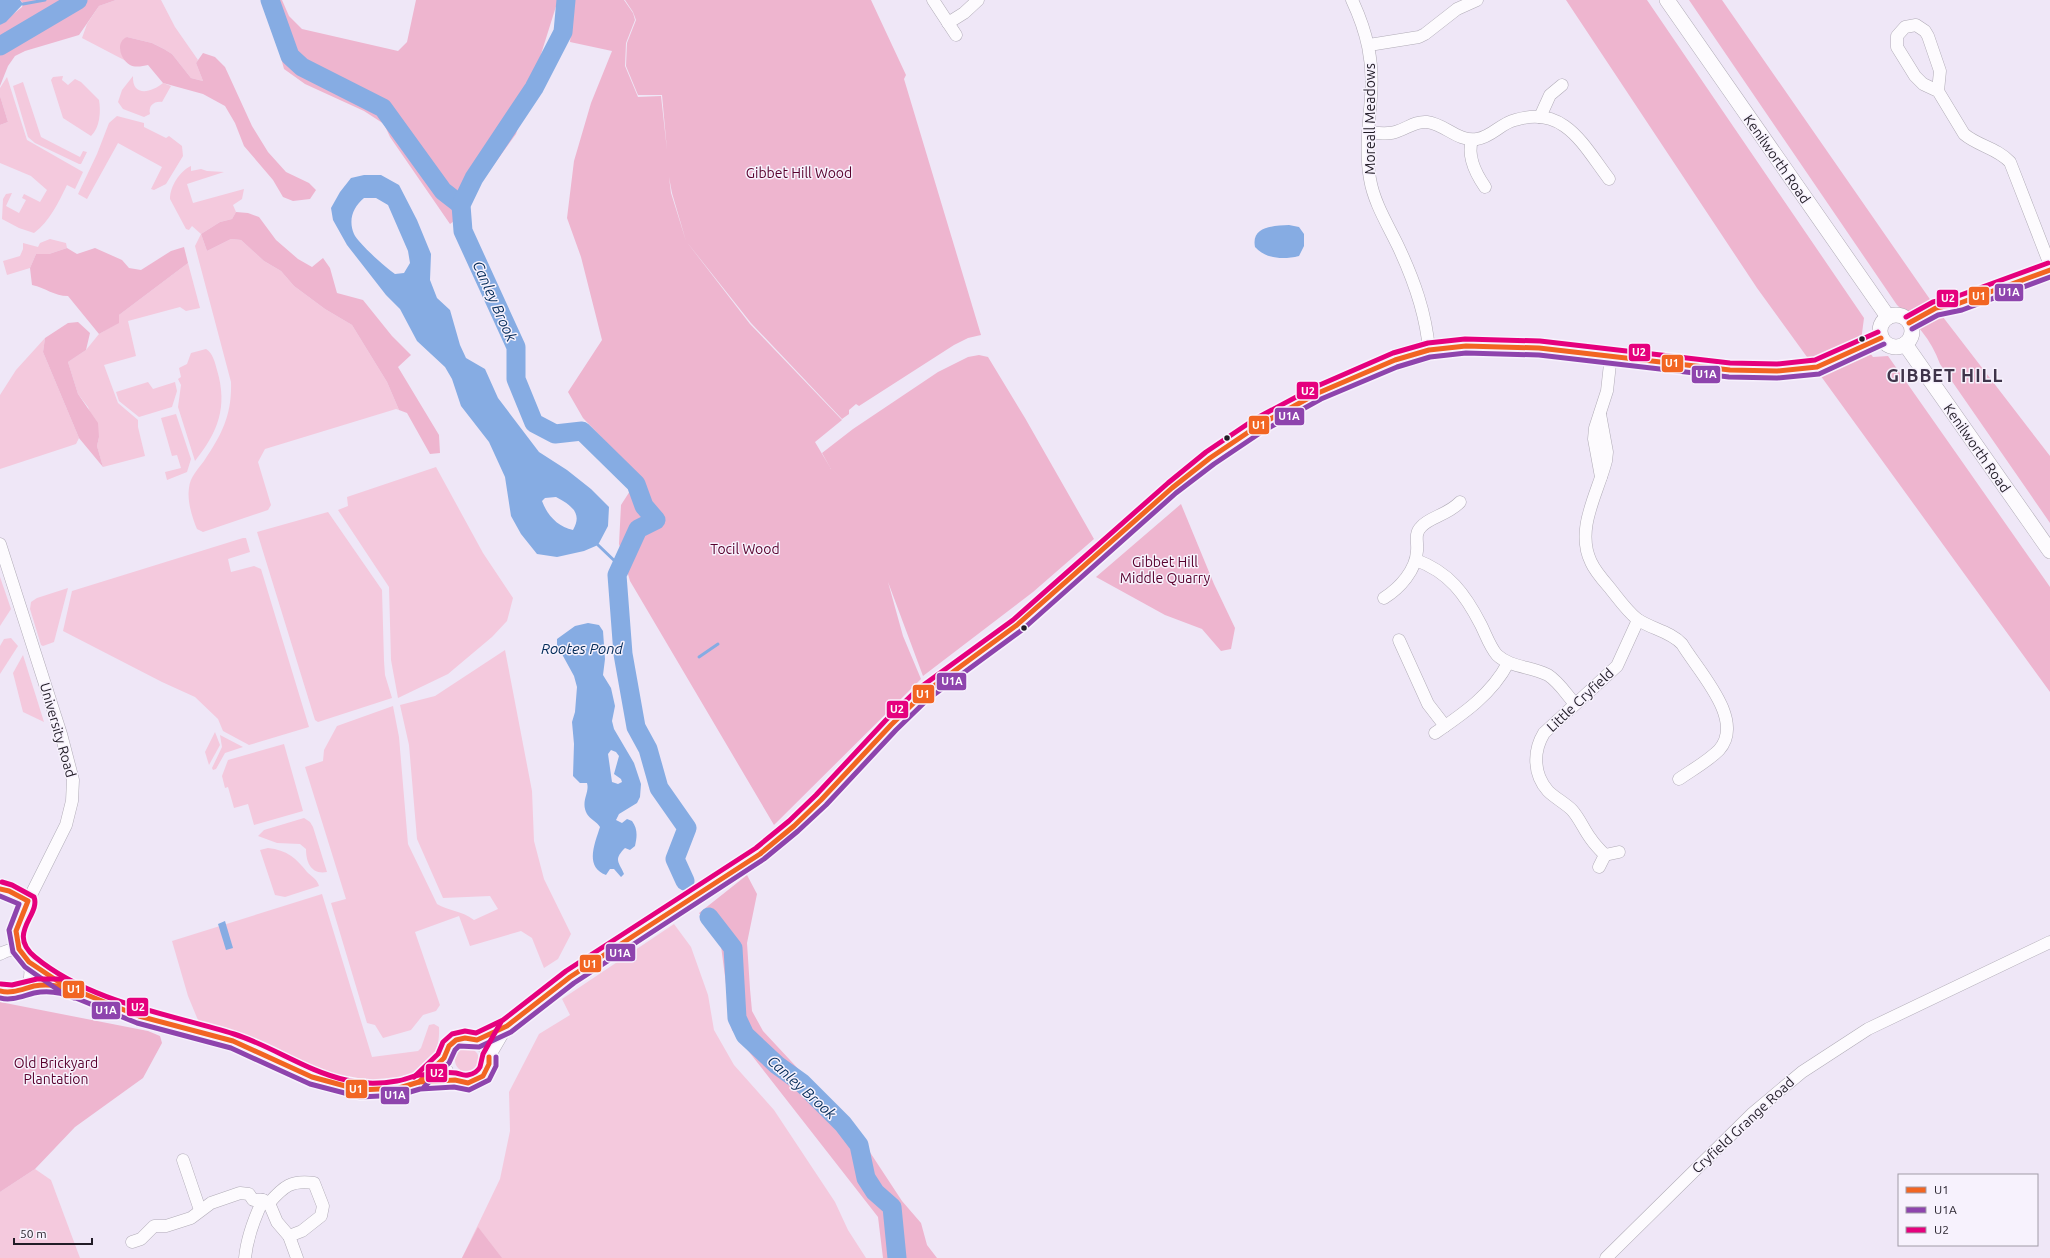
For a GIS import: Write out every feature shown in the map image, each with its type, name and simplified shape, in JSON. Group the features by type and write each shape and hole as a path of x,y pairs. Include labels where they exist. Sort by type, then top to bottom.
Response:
{"main road":[{"name":"Kenilworth Road","path":"1667,0 1888,317"},
{"path":"1900,316 1909,323 1911,335 1906,344 1894,346 1881,338 1881,326 1888,317 1900,316"},
{"name":"Kenilworth Road","path":"1906,344 2050,551"}],"street":[{"path":"933,0 956,35"},
{"path":"948,23 964,13 978,0"},
{"name":"Moreall Meadows","path":"1352,0 1364,27 1369,45 1371,96 1368,132 1368,158 1370,182 1379,207 1410,273 1421,301 1428,333 1429,350"},
{"path":"1369,45 1419,37 1431,30 1450,13 1471,1"},
{"path":"1938,91 1940,71 1928,36 1925,31 1916,25 1905,27 1897,36 1897,47 1919,80 1938,91 1964,134 1998,152 2010,162 2050,265"},
{"path":"1540,116 1550,95 1562,85"},
{"path":"1368,132 1390,133 1416,123 1427,122 1435,124 1458,136 1472,140 1486,137 1514,120 1540,116 1559,122 1568,127 1579,138 1588,162 1609,179"},
{"path":"1472,140 1470,147 1471,157 1478,176 1485,187"},
{"path":"1909,323 1936,308 1960,303 2050,270"},
{"path":"419,1082 444,1058 449,1046 456,1040 465,1038 476,1040 507,1026 570,978 641,930 760,854 794,826 821,800 891,725 923,694 1023,620 1172,488 1210,458 1258,425 1318,393 1395,360 1429,350 1466,346 1499,345 1611,355 1730,370 1756,371 1798,370 1817,367 1881,338"},
{"path":"1611,355 1606,391 1600,414 1607,452 1602,480 1588,517 1586,548 1594,569 1628,611 1638,620 1673,636 1682,644 1722,705 1728,719 1727,736 1719,749 1678,779"},
{"path":"1384,598 1397,589 1412,568 1416,560 1416,537 1421,526 1450,511 1460,502"},
{"name":"University Road","path":"0,544 61,734 73,780 72,801 66,825 28,902 16,931 17,944 27,959"},
{"path":"1416,560 1435,568 1461,592 1471,605 1493,649 1508,663 1547,675 1555,681 1575,704"},
{"name":"Little Cryfield","path":"1605,855 1591,839 1571,809 1548,791 1539,778 1536,755 1540,739 1544,733 1617,666 1638,620"},
{"path":"1399,640 1428,704 1445,726"},
{"path":"1435,733 1464,712 1490,689 1501,676 1508,663"},
{"path":"1599,867 1605,855 1619,852"},
{"name":"Cryfield Grange Road","path":"1606,1258 1752,1113 1802,1072 1882,1022 2050,942"},
{"path":"0,954 11,951 27,959 65,986"},
{"path":"26,988 31,976 27,959"},
{"path":"0,991 12,993 26,988 52,984 65,986 139,1016 233,1041 312,1077 343,1087 360,1090 399,1088 419,1082 455,1080 468,1083 483,1076 489,1064 489,1057 486,1050 476,1040"},
{"path":"489,1057 507,1026"},
{"path":"444,1058 446,1070 455,1080"},
{"path":"183,1160 200,1210"},
{"path":"245,1258 246,1246 251,1228 266,1201 282,1188 293,1183 302,1181 314,1183 323,1206 321,1216 302,1231 289,1236"},
{"path":"132,1242 141,1239 154,1226 166,1226 191,1218 211,1203 240,1193 249,1194 253,1200 266,1201"},
{"path":"266,1201 277,1222 289,1236 297,1258"}],"shaded area":[{"path":"116,0 161,0 175,27 198,60 196,63 203,81 191,78 172,54 152,43 127,37 120,49 126,61 82,38 87,24 99,6"},
{"path":"63,76 62,80 68,85 75,79 81,82 99,100 100,109 98,124 91,136 63,118 51,80 53,77"},
{"path":"133,76 134,83 139,90 148,91 163,83 171,86 162,102 156,102 152,105 150,114 144,117 123,109 118,102 122,90"},
{"path":"7,77 27,140 83,172 75,189 67,185 57,205 45,223 34,233 19,228 2,219 3,199 6,194 12,193 6,206 19,213 26,200 22,198 24,194 40,202 47,190 31,176 0,163 0,125 8,122 0,96 0,88"},
{"path":"23,82 41,137 80,157 83,151 87,152 81,164 35,143 28,137 13,86"},
{"path":"117,116 144,123 144,127 166,138 169,136 182,146 183,156 166,184 154,190 151,189 162,167 118,143 87,199 78,194 97,154 109,123"},
{"path":"191,166 191,171 201,169 207,171 224,172 187,184 193,203 244,189 242,199 233,205 236,212 232,219 220,222 201,234 192,226 189,230 186,229 170,199 170,194 176,180 183,171"},
{"path":"201,234 207,251 231,239 241,240 264,261 281,271 294,286 325,309 352,325 387,382 399,410 396,409 265,449 258,462 271,505 268,510 203,532 197,529 189,504 190,484 195,473 216,442 225,424 230,404 231,382 195,246"},
{"path":"50,239 66,243 67,248 49,254 36,254 30,268 7,275 3,261 20,256 23,249 23,243 38,247 40,243"},
{"path":"188,263 200,308 186,311 180,307 128,321 136,356 104,365 118,403 138,420 138,427 145,456 103,467 97,446 99,437 88,407 78,394 68,362 86,350 99,334 118,323 119,315"},
{"path":"45,338 43,352 79,438 76,444 0,469 0,395 16,370"},
{"path":"206,349 212,356 217,370 220,383 221,407 219,418 210,440 195,461 178,407 181,385 178,379 181,377 179,368 187,364 191,353"},
{"path":"148,382 153,389 175,382 177,391 172,407 139,417 119,401 116,392"},
{"path":"176,414 191,459 187,472 167,480 165,472 181,468 177,455 172,456 161,418"},
{"path":"436,467 483,553 513,598 507,621 492,637 448,674 398,698 391,660 389,587 338,510 348,506 347,497"},
{"path":"328,512 382,590 385,675 392,698 318,722 315,720 257,532"},
{"path":"246,538 250,552 228,559 231,572 254,566 261,569 309,727 249,745 223,731 218,719 195,697 162,682 63,631 72,591"},
{"path":"0,577 11,609 0,626"},
{"path":"68,588 54,642 43,646 41,645 30,609 31,602 37,598"},
{"path":"11,638 18,646 0,674 0,646 4,639"},
{"path":"505,650 532,791 534,841 544,879 571,934 558,959 544,968 532,938 521,931 470,946 459,916 415,932 440,1005 436,1011 423,1015 411,1030 383,1038 375,1025 367,1023 331,903 346,899 305,767 323,761 324,750 337,726 393,706 399,737 408,844 437,904 464,914 474,920 498,909 490,896 443,898 417,839 409,745 400,705 435,696"},
{"path":"23,655 44,722 23,712 13,673"},
{"path":"215,732 220,745 209,765 205,752"},
{"path":"220,735 243,747 225,753 216,769 213,770 212,768 222,747"},
{"path":"284,744 303,811 254,825 248,804 234,808 228,787 225,788 222,776 228,760"},
{"path":"304,818 310,822 313,827 327,872 317,872 310,866 308,863 306,849 300,844 277,843 258,836 264,830"},
{"path":"268,848 286,853 299,863 316,880 319,886 285,897 275,895 260,850"},
{"path":"322,894 372,1057 418,1051 421,1048 429,1025 434,1024 439,1027 435,1053 427,1064 416,1073 394,1081 372,1084 350,1081 328,1076 239,1037 200,1025 188,996 172,941"},
{"path":"674,924 691,947 708,995 714,1030 734,1065 774,1110 835,1202 848,1230 866,1258 462,1258 500,1179 510,1131 509,1092 539,1034 570,1015 562,999"},
{"path":"467,1048 475,1052 479,1060 475,1068 467,1072 459,1068 455,1060 459,1052"},
{"path":"35,1169 51,1180 80,1258 0,1258 0,1192"}],"green space":[{"path":"20,0 116,0 99,6 79,35 25,51 15,56 8,66 0,86 0,25 22,7 23,3"},
{"path":"261,0 282,0 289,16 302,29 398,51 407,42 416,0 558,0 516,134 480,184 465,213 450,224 390,137 384,124 364,111 305,84 284,69 275,36"},
{"path":"574,0 624,0 633,13 635,20 626,43 625,66 638,97 661,96 667,150 662,95 638,95 626,66 627,43 636,20 633,12 625,0 871,0 906,75 904,79 981,335 968,338 954,345 859,406 856,404 849,410 849,414 842,419 751,323 686,241 750,324 842,420 815,442 831,469 822,453 853,429 938,372 968,357 979,355 988,357 1025,418 1094,539 1033,592 923,676 888,582 903,636 921,679 774,825 630,581 619,544 621,505 637,480 610,446 583,418 568,392 602,340 581,257 567,218 574,161 591,103 612,51 570,42","holes":["669,177 672,193 686,241 671,193"]},
{"path":"1566,0 1647,0 1864,318 1861,341 1873,357 1888,356 2050,587 2050,692 1757,288"},
{"path":"1689,0 1722,0 1936,308 2050,456 2050,523 1940,364 1927,339 1917,325 1897,305"},
{"path":"127,37 152,43 164,49 172,54 191,78 203,81 196,63 203,53 215,57 225,67 252,126 268,152 286,172 309,183 316,190 310,199 293,201 283,197 273,180 244,146 235,123 225,106 203,94 163,83 148,65 130,65 121,55 120,51 120,46 123,39"},
{"path":"0,96 8,122 0,125"},
{"path":"236,212 248,213 259,217 276,240 298,259 312,267 323,258 330,268 337,293 363,300 392,336 411,355 398,367 439,435 440,453 430,454 407,413 399,410 387,382 352,325 325,309 294,286 281,271 264,261 241,240 231,239 207,251 201,234 220,222 232,219"},
{"path":"184,247 188,263 119,315 119,323 99,334 68,296 58,295 32,285 30,268 36,254 49,254 67,248 77,254 95,248 122,260 129,268 141,270 171,251"},
{"path":"78,322 90,333 86,350 68,362 78,394 98,423 99,437 97,446 103,467 79,438 43,352 45,338 68,323"},
{"name":"Gibbet Hill Middle Quarry","path":"1181,504 1214,584 1235,628 1231,649 1221,651 1202,629 1165,615 1096,577"},
{"path":"747,875 757,894 747,943 752,1011 763,1031 856,1131 902,1201 921,1223 927,1245 937,1258 883,1258 878,1217 732,1030 721,946 699,913"},
{"name":"Old Brickyard Plantation","path":"0,1002 148,1031 160,1036 162,1043 143,1078 75,1127 35,1169 0,1192"},
{"path":"478,1227 502,1258 462,1258"}],"water":[{"path":"0,0 20,0 23,4 6,22 0,25"},
{"path":"364,175 381,175 399,185 417,220 431,254 430,280 437,298 450,310 460,345 466,358 485,369 498,398 539,452 567,470 591,489 609,507 608,526 598,545 584,551 557,557 537,554 521,534 511,516 505,477 489,442 461,406 452,379 445,367 417,341 400,309 386,295 347,245 333,220 331,208 340,192 351,178","holes":["364,198 376,198 388,205 408,251 410,263 404,273 395,274 391,271 366,249 354,234 351,224 354,210","556,497 571,506 574,510 577,519 573,530 554,520 544,506 542,501 545,498"]},
{"path":"1289,225 1299,227 1304,234 1304,246 1299,256 1275,258 1264,254 1255,247 1256,235 1264,228"},
{"name":"Rootes Pond","path":"588,623 599,625 603,631 605,659 603,675 611,688 615,706 612,721 614,729 634,763 641,784 640,797 637,803 619,814 616,820 622,823 627,819 632,821 636,833 635,846 630,850 625,848 619,855 618,861 624,874 621,877 614,869 610,869 606,875 599,871 595,866 593,854 600,827 588,816 585,809 584,805 588,787 587,783 580,783 573,776 574,744 572,722 575,712 577,687 574,676 557,645 557,639 575,626","holes":["611,750 616,752 619,756 614,774 621,779 622,782 618,784 612,782 608,754"]},
{"path":"225,921 233,948 226,950 218,924"}],"waterway":[{"path":"23,4 45,0"},
{"path":"68,0 73,3"},
{"path":"0,46 78,0"},
{"path":"270,0 290,56 302,67 383,108 443,191 461,205"},
{"name":"Canley Brook","path":"566,0 563,32 534,88 474,178 461,205 463,231 516,347 516,379 534,423 555,434 582,431 636,484 644,506 656,520 638,529 617,575 623,654 636,727 648,749 659,788 687,828 675,859 685,881"},
{"path":"598,545 621,567"},
{"path":"699,657 718,644"},
{"name":"Canley Brook","path":"709,917 733,948 737,1018 745,1035 777,1065 802,1083 843,1124 859,1145 866,1178 875,1192 892,1207 897,1258"}],"transit line":[{"name":"U2","path":"1906,317 1933,302 1958,296 2048,263"},
{"name":"U1","path":"1909,323 1936,308 1960,303 2050,270"},
{"name":"U1A","path":"1912,329 1938,315 1962,310 2050,277"},
{"name":"U2","path":"414,1077 438,1054 443,1042 452,1034 465,1031 476,1033 503,1020 566,971 756,848 789,821 816,795 886,720 918,689 1013,620 1168,483 1206,452 1255,419 1315,387 1393,353 1428,343 1465,339 1540,341 1730,363 1777,364 1815,360 1878,332"},
{"name":"U1","path":"419,1082 444,1058 449,1046 456,1040 465,1038 477,1040 507,1026 570,977 760,854 794,826 821,800 891,725 923,694 1017,625 1172,488 1210,458 1259,425 1318,393 1395,360 1429,350 1466,346 1539,348 1730,370 1777,371 1817,367 1881,338"},
{"name":"U1A","path":"424,1087 449,1063 455,1050 459,1046 479,1047 511,1032 574,983 764,859 798,831 826,805 896,730 928,699 1022,630 1176,493 1214,464 1263,431 1321,399 1397,367 1430,357 1466,353 1539,355 1729,377 1777,378 1819,374 1884,344"},
{"name":"U2","path":"2,882 12,885 34,897 35,904 26,925 24,940 27,948 35,957 56,972 80,985 130,1005 248,1039 303,1065 331,1076 358,1082 378,1083 438,1073 452,1072 470,1075 477,1071 480,1067 483,1054 501,1022"},
{"name":"U1","path":"0,889 9,891 28,901 16,931 19,949 29,962 65,986 139,1016 233,1041 312,1077 360,1090 399,1088 419,1082 455,1080 468,1083 483,1076 489,1064 489,1057"},
{"name":"U1A","path":"0,896 19,904 9,930 13,952 25,967 61,992 137,1023 231,1048 310,1084 360,1097 400,1095 420,1089 454,1087 469,1090 489,1080 496,1066 496,1057"},
{"name":"U2","path":"1,984 12,985 37,979 66,979"},
{"name":"U1","path":"0,991 13,992 34,986 45,985 61,986 77,991"},
{"name":"U1A","path":"0,998 13,999 34,993 44,992 59,993 74,998"}],"district":[{"name":"GIBBET HILL","path":"1945,375"}],"park label":[{"name":"Gibbet Hill Wood","path":"799,173"},
{"name":"Tocil Wood","path":"745,549"}]}
